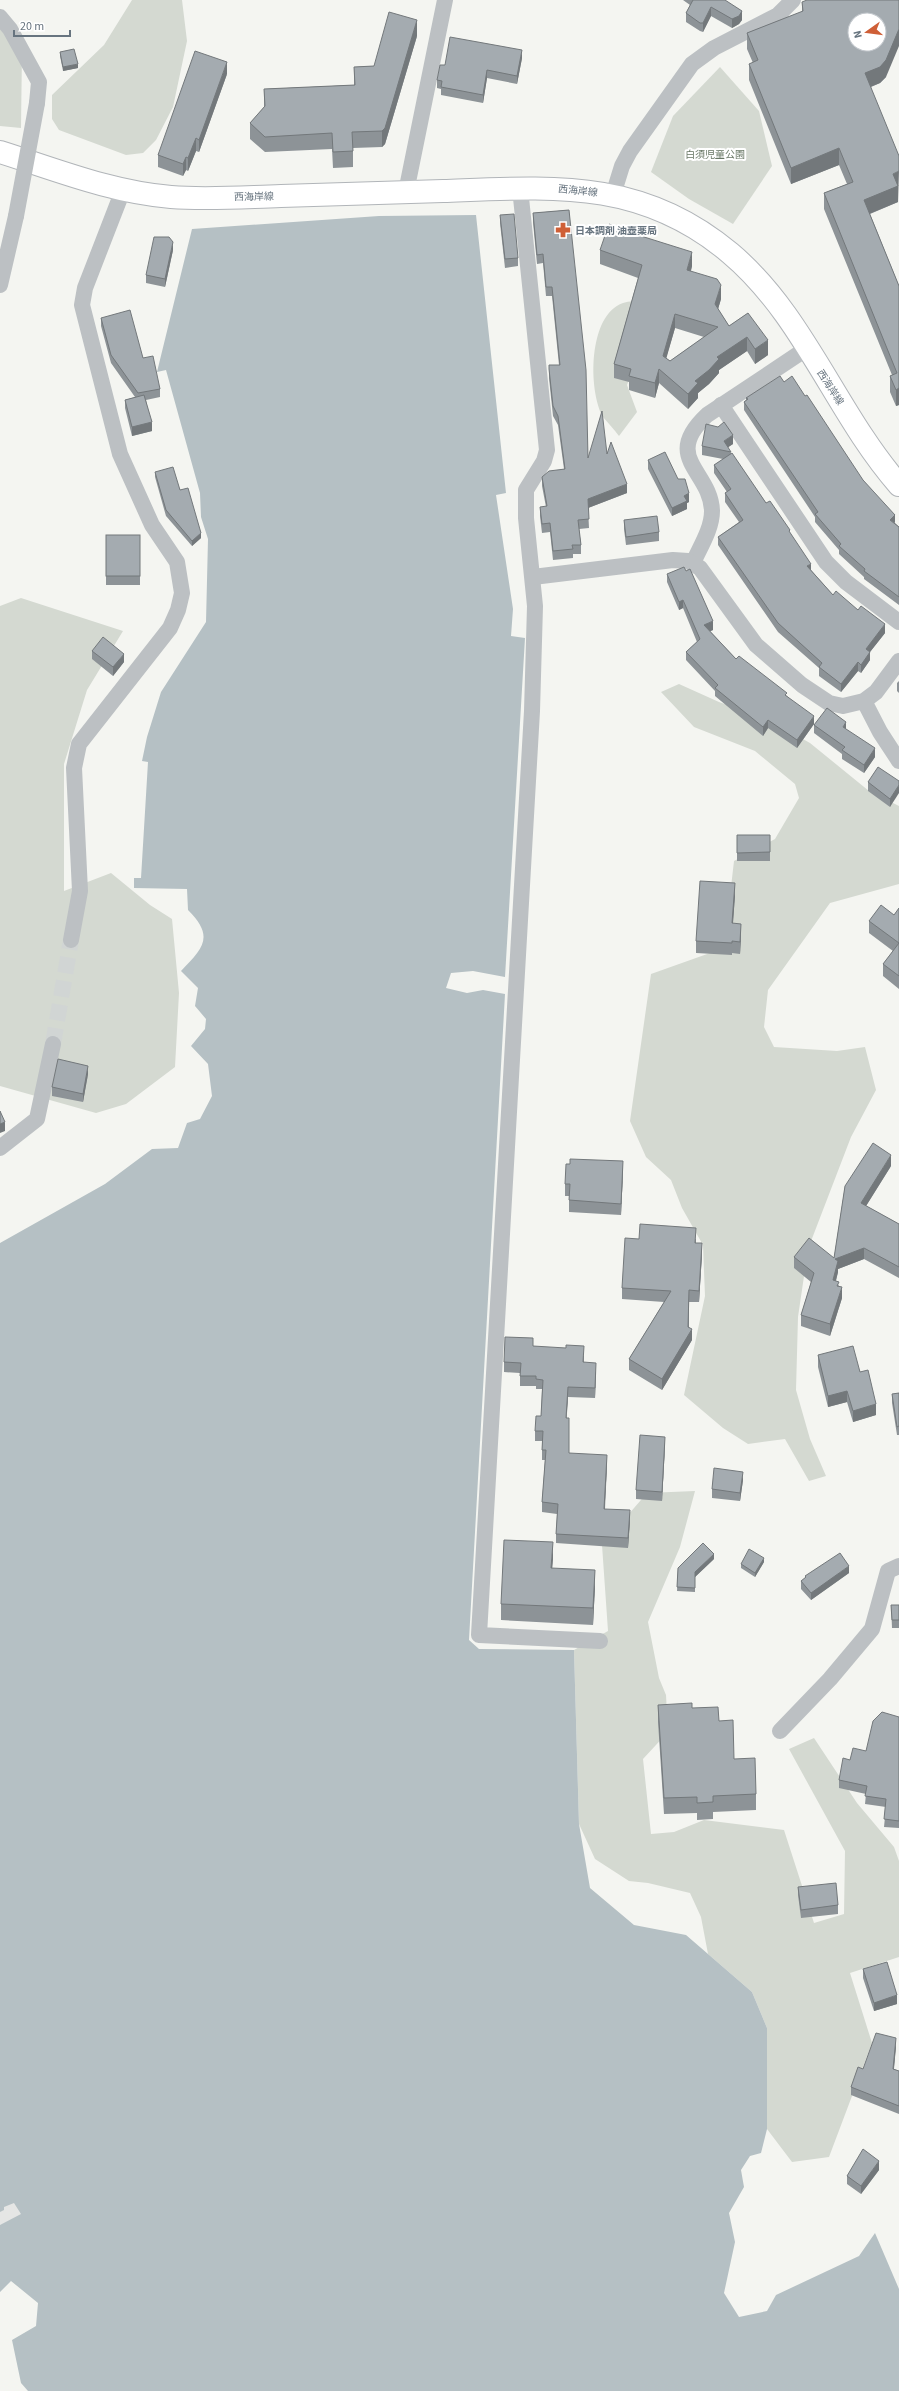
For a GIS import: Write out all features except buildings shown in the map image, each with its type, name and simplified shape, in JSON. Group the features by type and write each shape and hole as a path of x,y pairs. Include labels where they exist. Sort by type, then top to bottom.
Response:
{"street":[{"path":"406,192 445,0"},
{"path":"614,195 622,166 630,151 692,64 714,48 778,15 793,0"},
{"path":"0,17 10,29 39,82 37,103 16,216 0,286"},
{"name":"西海岸線","path":"0,152 86,181 123,190 185,197 520,188 579,189 614,195 659,210 696,228 720,245 763,286 876,456 899,485"},
{"path":"520,188 547,450 544,462 526,490 526,518 536,606 532,711 479,1635 600,1641"},
{"path":"71,940 80,891 74,768 79,744 170,628 178,610 182,593 177,562 152,525 120,454 82,305 85,288 123,190"},
{"path":"693,563 710,524 712,512 707,493 691,464 688,444 695,426 721,405 806,349"},
{"path":"721,405 826,562 846,582 899,622"},
{"path":"533,577 673,560 693,563 706,573 756,645 781,668 829,703 843,706 864,701 876,692 899,661"},
{"path":"864,701 880,732 899,761"},
{"path":"0,1148 37,1119 53,1044"},
{"path":"780,1731 830,1679 872,1629 888,1571 899,1566"}],"shaded area":[{"path":"476,215 506,493 496,495 513,609 511,636 525,638 505,977 473,971 451,973 446,988 467,993 483,990 505,994 469,1640 479,1649 574,1650 579,1824 590,1888 634,1925 686,1935 752,1992 767,2028 767,2129 761,2153 750,2156 741,2170 744,2187 729,2213 735,2242 724,2293 739,2317 767,2311 776,2295 859,2256 875,2233 899,2289 899,2391 28,2391 21,2383 12,2340 36,2326 38,2303 11,2281 0,2292 0,2225 21,2214 14,2203 4,2207 4,2210 0,2212 0,1243 105,1184 152,1149 178,1148 187,1123 200,1119 212,1096 208,1064 191,1046 205,1029 206,1019 195,1006 198,988 181,971 195,956 203,942 201,928 196,919 188,910 187,889 134,888 134,878 141,878 148,762 142,761 147,737 161,692 206,622 208,539 201,517 200,493 166,370 157,372 192,229 379,216"},
{"path":"0,2166 27,2215 0,2233"}],"green space":[{"path":"132,0 182,0 187,41 173,107 156,140 143,153 126,155 59,130 52,119 52,95 104,45"},
{"path":"0,24 22,49 21,128 0,126"},
{"name":"白須児童公園","path":"720,67 759,111 772,166 733,224 689,199 651,172 673,116"},
{"path":"644,300 646,334 627,385 637,412 619,436 603,417 598,405 594,372 594,354 597,337 603,322 611,310 623,303"},
{"path":"21,598 123,631 87,690 64,764 64,891 111,873 150,905 172,919 179,993 175,1067 126,1104 96,1113 0,1086 0,606"},
{"path":"679,684 719,702 769,720 810,743 869,791 899,806 899,884 830,903 768,990 764,1027 774,1047 837,1051 865,1047 876,1090 851,1137 808,1249 798,1317 796,1390 810,1439 826,1476 809,1481 785,1439 748,1444 723,1428 684,1395 705,1296 703,1245 682,1208 671,1180 646,1157 630,1121 651,974 724,948 734,861 775,839 799,798 795,784 755,751 694,727 661,692"},
{"path":"695,1491 680,1547 648,1622 659,1678 666,1695 668,1732 643,1759 651,1834 674,1832 704,1820 784,1830 814,1923 844,1914 845,1851 789,1749 814,1738 857,1803 894,1847 899,1861 899,1957 850,1973 872,2043 829,2157 792,2162 767,2129 767,2028 752,1992 708,1954 701,1917 690,1893 648,1883 629,1881 595,1859 579,1824 574,1650 608,1631 602,1545 647,1493"}],"tunnel":[{"path":"53,1044 71,940"}],"place":[{"name":"日本調剤 油壺薬局","path":"563,230"}]}
